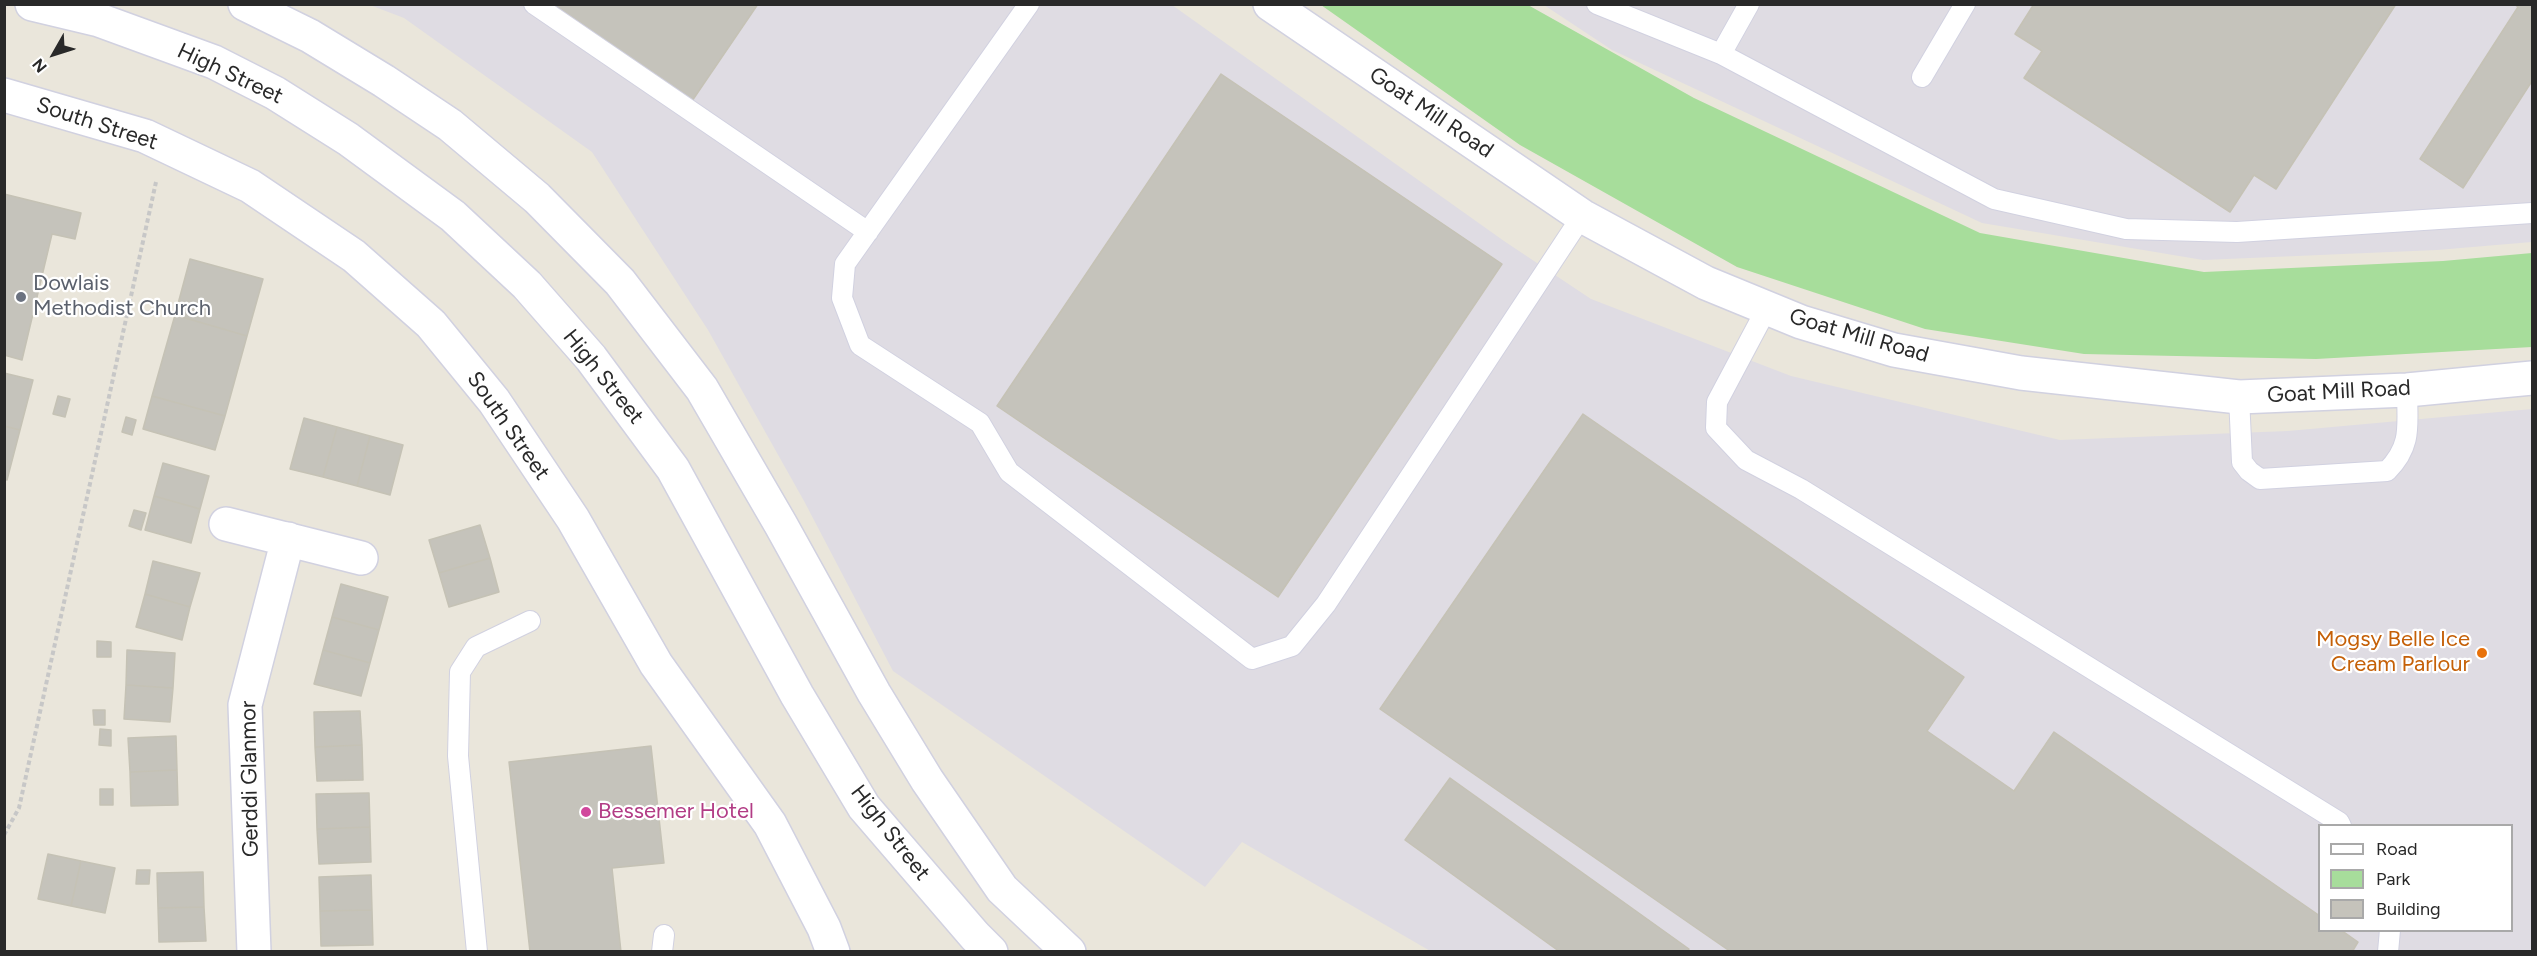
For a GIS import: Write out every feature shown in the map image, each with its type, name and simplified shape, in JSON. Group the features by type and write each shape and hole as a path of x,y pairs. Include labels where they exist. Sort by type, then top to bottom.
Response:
{"street":[{"name":"High Street","path":"32,4 99,20 214,62 275,93 348,139 453,216 526,285 591,358 673,469 797,695 864,807 975,936 992,951"},
{"path":"245,4 310,36 450,125 537,198 620,282 702,389 874,693 927,780 1002,889 1069,951"},
{"name":"Goat Mill Road","path":"1270,4 1582,216 1706,283 1800,322 1906,352 2021,373 2239,397 2407,390 2532,378"},
{"name":"South Street","path":"4,95 145,136 250,186 354,256 431,324 494,401 573,519 656,664 770,824 824,928 833,951"},
{"path":"226,524 361,558"},
{"name":"Gerddi Glanmor","path":"254,951 245,705 288,539"}],"lane":[{"path":"534,4 868,232"},
{"path":"1029,4 845,264 842,298 860,345 980,423 1009,472 1252,659 1292,646 1326,604 1582,216"},
{"path":"1597,4 1722,54 1994,199 2126,229 2237,232 2532,213"},
{"path":"1722,54 1749,4"},
{"path":"1922,77 1965,4"},
{"path":"1767,308 1717,402 1716,428 1746,460 1801,489 2340,824"},
{"path":"2239,397 2242,462 2260,479 2387,471 2398,460 2406,445 2407,390"},
{"path":"477,951 458,756 460,672 476,647 530,621"},
{"path":"2388,951 2390,932"}],"path":[{"path":"4,835 19,808 164,146"}],"shaded area":[{"path":"370,5 1172,5 1504,241 1591,299 1791,376 2060,440 2288,431 2532,409 2532,951 1432,952 1242,842 1205,887 893,671 804,501 708,330 592,152 404,18"},
{"path":"1544,5 2532,5 2532,242 2437,250 2203,260 1982,223 1612,50"}],"green space":[{"path":"1321,5 1528,5 1694,98 1980,233 2204,272 2443,261 2532,253 2532,347 2316,359 2084,354 1925,329 1737,267 1520,145"}],"building":[{"path":"553,4 758,4 692,101"},
{"path":"2034,4 2396,4 2276,189 2254,175 2230,212 2024,78 2042,51 2015,34"},
{"path":"2514,4 2532,4 2532,81 2463,188 2420,159 2518,7"},
{"path":"1221,74 1502,264 1278,597 997,406"},
{"name":"Dowlais Methodist Church","path":"4,194 81,213 75,239 52,234 22,360 4,355"},
{"path":"190,259 263,279 247,336 175,315"},
{"path":"175,315 247,336 225,416 152,396"},
{"path":"4,373 33,380 20,430 4,426"},
{"path":"58,396 70,399 65,417 53,414"},
{"path":"152,396 225,416 215,450 143,429"},
{"path":"1583,414 1964,677 1927,731 2014,791 2054,732 2318,915 2318,932 2344,932 2358,942 2352,952 1731,952 1380,709"},
{"path":"126,417 136,420 132,435 122,432"},
{"path":"304,418 337,427 323,477 290,469"},
{"path":"4,426 20,430 7,480 4,479"},
{"path":"337,427 370,436 357,486 323,477"},
{"path":"370,436 403,445 390,495 357,486"},
{"path":"163,463 209,476 200,509 154,496"},
{"path":"154,496 200,509 191,543 145,530"},
{"path":"134,510 146,513 141,530 129,526"},
{"path":"480,525 490,558 439,573 429,540"},
{"path":"490,558 499,592 449,607 439,573"},
{"path":"153,561 200,573 190,607 145,594"},
{"path":"341,584 388,597 379,630 332,617"},
{"path":"145,594 190,607 182,640 136,627"},
{"path":"332,617 379,630 370,663 323,650"},
{"path":"97,641 111,642 111,657 97,657"},
{"path":"127,650 175,653 173,688 126,685"},
{"path":"323,650 370,663 361,696 314,684"},
{"path":"126,685 173,688 170,722 124,719"},
{"path":"93,710 105,710 105,725 94,725"},
{"path":"360,711 362,745 315,747 314,712"},
{"path":"100,729 111,730 111,746 99,745"},
{"path":"176,736 177,770 130,772 128,738"},
{"path":"362,745 363,780 317,781 315,747"},
{"name":"Bessemer Hotel","path":"651,746 664,863 612,868 621,952 530,952 509,762"},
{"path":"177,770 178,805 131,806 130,772"},
{"path":"1450,778 1689,949 1687,952 1560,952 1405,840"},
{"path":"100,789 113,789 113,805 100,805"},
{"path":"369,793 370,827 317,829 316,794"},
{"path":"370,827 371,862 319,864 317,829"},
{"path":"48,854 81,861 71,906 38,899"},
{"path":"81,861 115,868 105,913 71,906"},
{"path":"137,870 150,870 149,884 136,884"},
{"path":"203,872 204,907 158,908 157,873"},
{"path":"371,875 372,910 320,911 319,877"},
{"path":"204,907 206,941 159,942 158,908"},
{"path":"372,910 373,945 321,946 320,911"}],"place":[{"name":"Dowlais Methodist Church","path":"21,297"},
{"name":"Mogsy Belle Ice Cream Parlour","path":"2482,653"},
{"name":"Bessemer Hotel","path":"586,812"}]}
